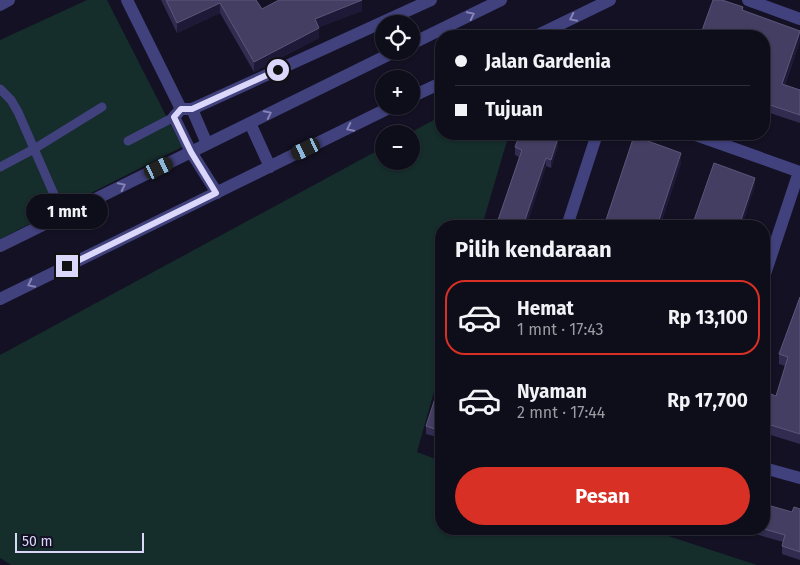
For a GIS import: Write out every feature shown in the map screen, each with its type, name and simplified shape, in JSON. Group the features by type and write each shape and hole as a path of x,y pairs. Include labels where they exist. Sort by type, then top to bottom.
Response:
{"street":[{"path":"0,4 9,0"},
{"path":"127,0 182,112 207,144"},
{"path":"182,112 431,0"},
{"path":"440,30 501,0"},
{"path":"548,30 610,0"},
{"path":"748,0 800,19"},
{"path":"420,40 435,32"},
{"path":"0,246 378,60"},
{"path":"420,94 435,86"},
{"path":"182,112 191,152 216,193"},
{"path":"0,299 375,115"},
{"path":"250,123 270,167"},
{"path":"569,220 595,140"},
{"path":"710,140 800,172 770,260"},
{"path":"770,470 800,478"}],"lane":[{"path":"0,89 11,100 18,112 63,215"},
{"path":"0,167 34,149 102,107"},
{"path":"128,142 182,112"}],"green space":[{"path":"87,0 107,0 182,147 0,239 0,40"},
{"path":"435,119 435,140 507,140 484,220 435,220 435,388 417,452 435,459 435,535 665,535 757,565 11,565 0,558 0,355 375,152 375,170 420,170 420,127"}],"building":[{"path":"166,0 256,0 262,9 279,0 362,0 315,19 319,28 254,62 220,3 177,23"},
{"path":"713,0 722,0 743,7 742,10 800,31 782,84 800,90 800,115 770,105 770,30 702,30"},
{"path":"518,140 557,140 551,160 546,158 525,220 498,220 522,150 515,147"},
{"path":"633,140 645,140 681,153 659,220 606,220"},
{"path":"714,163 755,178 741,220 694,220"},
{"path":"800,297 800,434 770,425 770,394 776,396 788,357 779,354"},
{"path":"435,398 435,429 426,426"},
{"path":"770,506 792,512 794,507 800,509 800,552 782,546 785,535 770,531"}],"route":[{"path":"67,266 216,193 191,152 174,117 181,109 192,109 278,70"}]}
